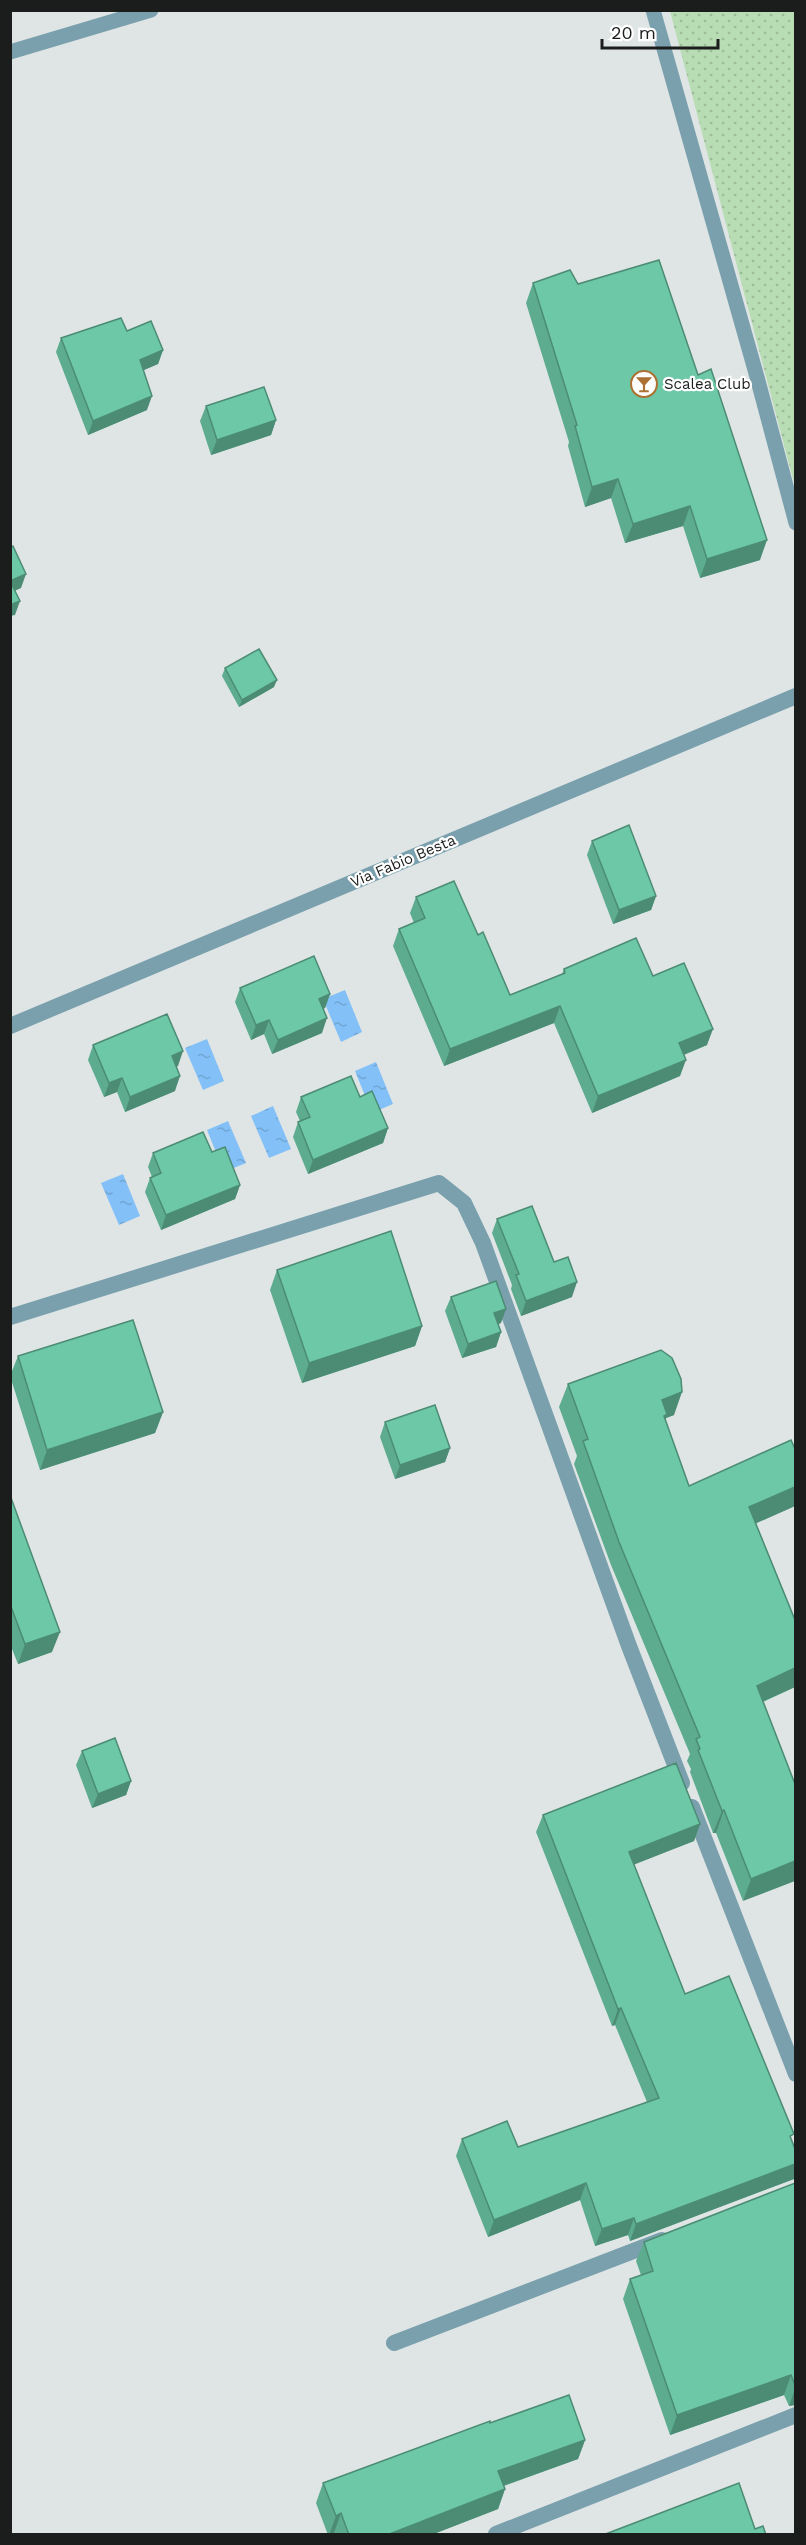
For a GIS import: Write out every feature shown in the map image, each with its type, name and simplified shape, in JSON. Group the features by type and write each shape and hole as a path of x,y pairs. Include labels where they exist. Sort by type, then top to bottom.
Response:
{"street":[{"name":"Via Fabio Besta","path":"10,1026 795,696"},
{"path":"10,1317 439,1183 464,1203 483,1243 629,1646 795,2074"},
{"path":"394,2343 673,2236"},
{"path":"496,2535 795,2415"}],"lane":[{"path":"10,52 151,10"},
{"path":"653,10 754,365 795,523"}],"green space":[{"path":"670,11 795,11 795,487"}],"water":[{"path":"345,990 362,1032 341,1042 323,999"},
{"path":"207,1039 224,1081 203,1090 185,1048"},
{"path":"376,1062 393,1104 372,1113 355,1071"},
{"path":"273,1106 291,1149 269,1158 251,1116"},
{"path":"228,1121 246,1163 224,1172 207,1130"},
{"path":"123,1174 140,1216 119,1225 101,1183"}],"building":[{"path":"659,260 698,375 711,369 767,540 707,559 690,506 633,524 618,479 592,487 575,426 577,425 533,283 570,270 578,284"},
{"path":"121,318 127,331 151,321 163,350 140,360 152,396 93,421 61,338"},
{"path":"264,387 276,420 217,440 206,406"},
{"path":"13,546 26,574 10,581 10,548"},
{"path":"10,581 20,601 10,605"},
{"path":"259,649 277,680 242,700 225,668"},
{"path":"629,825 656,896 619,910 592,841"},
{"path":"454,881 478,935 483,932 510,995 565,973 564,969 636,938 653,976 684,963 713,1029 679,1043 686,1060 598,1096 560,1006 450,1049 399,929 425,918 416,897"},
{"path":"314,956 330,994 319,999 327,1018 278,1040 269,1020 256,1025 240,988"},
{"path":"167,1014 183,1051 172,1056 180,1076 130,1097 122,1078 109,1083 93,1045"},
{"path":"351,1076 360,1097 372,1091 388,1128 313,1160 298,1122 310,1117 301,1097"},
{"path":"203,1132 212,1152 225,1147 240,1185 166,1215 150,1178 161,1173 153,1153"},
{"path":"532,1206 554,1262 568,1257 577,1282 526,1301 516,1275 519,1274 497,1219"},
{"path":"391,1231 422,1326 309,1363 277,1270"},
{"path":"496,1281 506,1309 494,1313 501,1332 468,1344 451,1297"},
{"path":"133,1320 163,1412 47,1450 18,1356"},
{"path":"661,1350 672,1358 681,1379 682,1392 662,1400 667,1414 664,1416 689,1486 791,1440 795,1449 795,1487 749,1507 795,1620 795,1668 757,1686 795,1784 795,1861 751,1879 698,1750 700,1749 696,1739 700,1737 619,1542 583,1441 588,1439 568,1384"},
{"path":"435,1405 450,1448 400,1465 385,1422"},
{"path":"10,1495 60,1632 25,1644 10,1604"},
{"path":"115,1738 131,1781 98,1794 82,1751"},
{"path":"676,1763 700,1824 629,1852 685,1994 729,1976 794,2134 790,2136 795,2149 795,2164 636,2224 634,2218 602,2229 586,2183 494,2220 462,2139 507,2121 518,2147 659,2098 621,2008 618,2009 543,1815"},
{"path":"795,2183 795,2385 791,2375 677,2415 630,2279 653,2271 644,2242"},
{"path":"569,2395 585,2440 498,2471 505,2489 387,2535 349,2535 341,2513 336,2516 323,2483 490,2421 490,2423"},
{"path":"739,2483 755,2529 763,2526 766,2535 603,2535"}],"place":[{"name":"Scalea Club","path":"644,384"}]}
